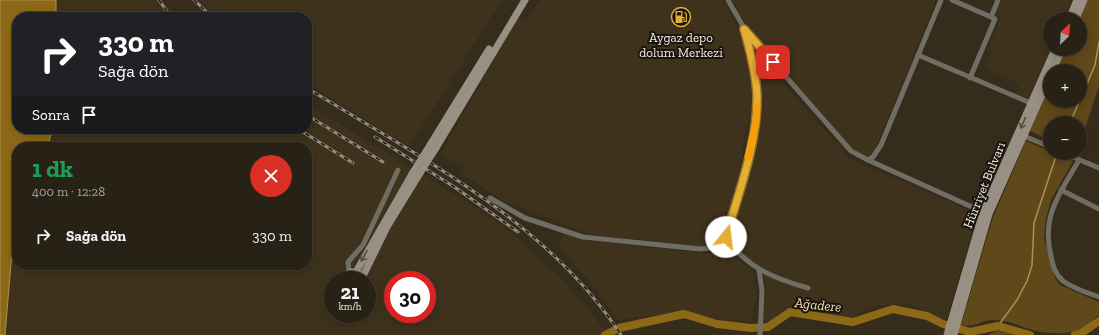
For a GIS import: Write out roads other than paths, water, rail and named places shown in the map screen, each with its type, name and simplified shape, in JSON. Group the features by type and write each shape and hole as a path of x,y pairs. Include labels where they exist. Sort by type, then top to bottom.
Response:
{"main road":[{"path":"433,147 520,0"},
{"path":"353,271 415,176 525,0"},
{"path":"1072,12 1077,0"},
{"path":"1079,12 1084,0"},
{"name":"Hürriyet Bulvarı","path":"954,323 989,214 1024,136 1052,56"},
{"name":"Hürriyet Bulvarı","path":"951,334 983,212 1043,90"},
{"path":"365,271 415,176"}],"street":[{"path":"728,0 744,29 851,151 983,212"},
{"path":"868,160 874,157 881,145 942,0"},
{"path":"952,0 995,18 970,78"},
{"path":"991,17 998,0"},
{"path":"490,198 525,218 590,238 700,249 713,248 722,244 726,237 748,158 756,122 757,93 750,52 744,29"},
{"path":"918,55 1035,104"},
{"path":"1024,136 1043,144"},
{"path":"1099,168 1079,160 1054,202 1047,229 1047,238 1055,272 1063,281 1099,297"},
{"path":"352,271 348,262 363,245 398,170"},
{"path":"1061,190 1099,208"},
{"path":"726,237 739,255 760,270 777,279 808,288"},
{"path":"760,270 762,291 760,333"}],"waterway":[{"path":"1073,116 1095,65 1099,42"},
{"path":"998,326 1017,300 1027,281 1032,265 1034,223 1055,160"},
{"name":"Ağadere","path":"605,335 619,328 684,314 717,324 751,328 768,327 790,312 853,322 893,309 927,316 943,324 970,332 998,326 1030,335"},
{"name":"Ağadere","path":"1075,335 1080,334 1099,321"}],"railway":[{"path":"159,0 167,12"},
{"path":"194,0 207,12"},
{"path":"312,91 436,166 519,225 556,258 591,294 621,335"},
{"path":"312,118 383,162"},
{"path":"306,134 353,163"},
{"path":"375,137 456,188 518,232"}],"place":[{"name":"Aygaz depo dolum Merkezi","path":"681,17"}]}
